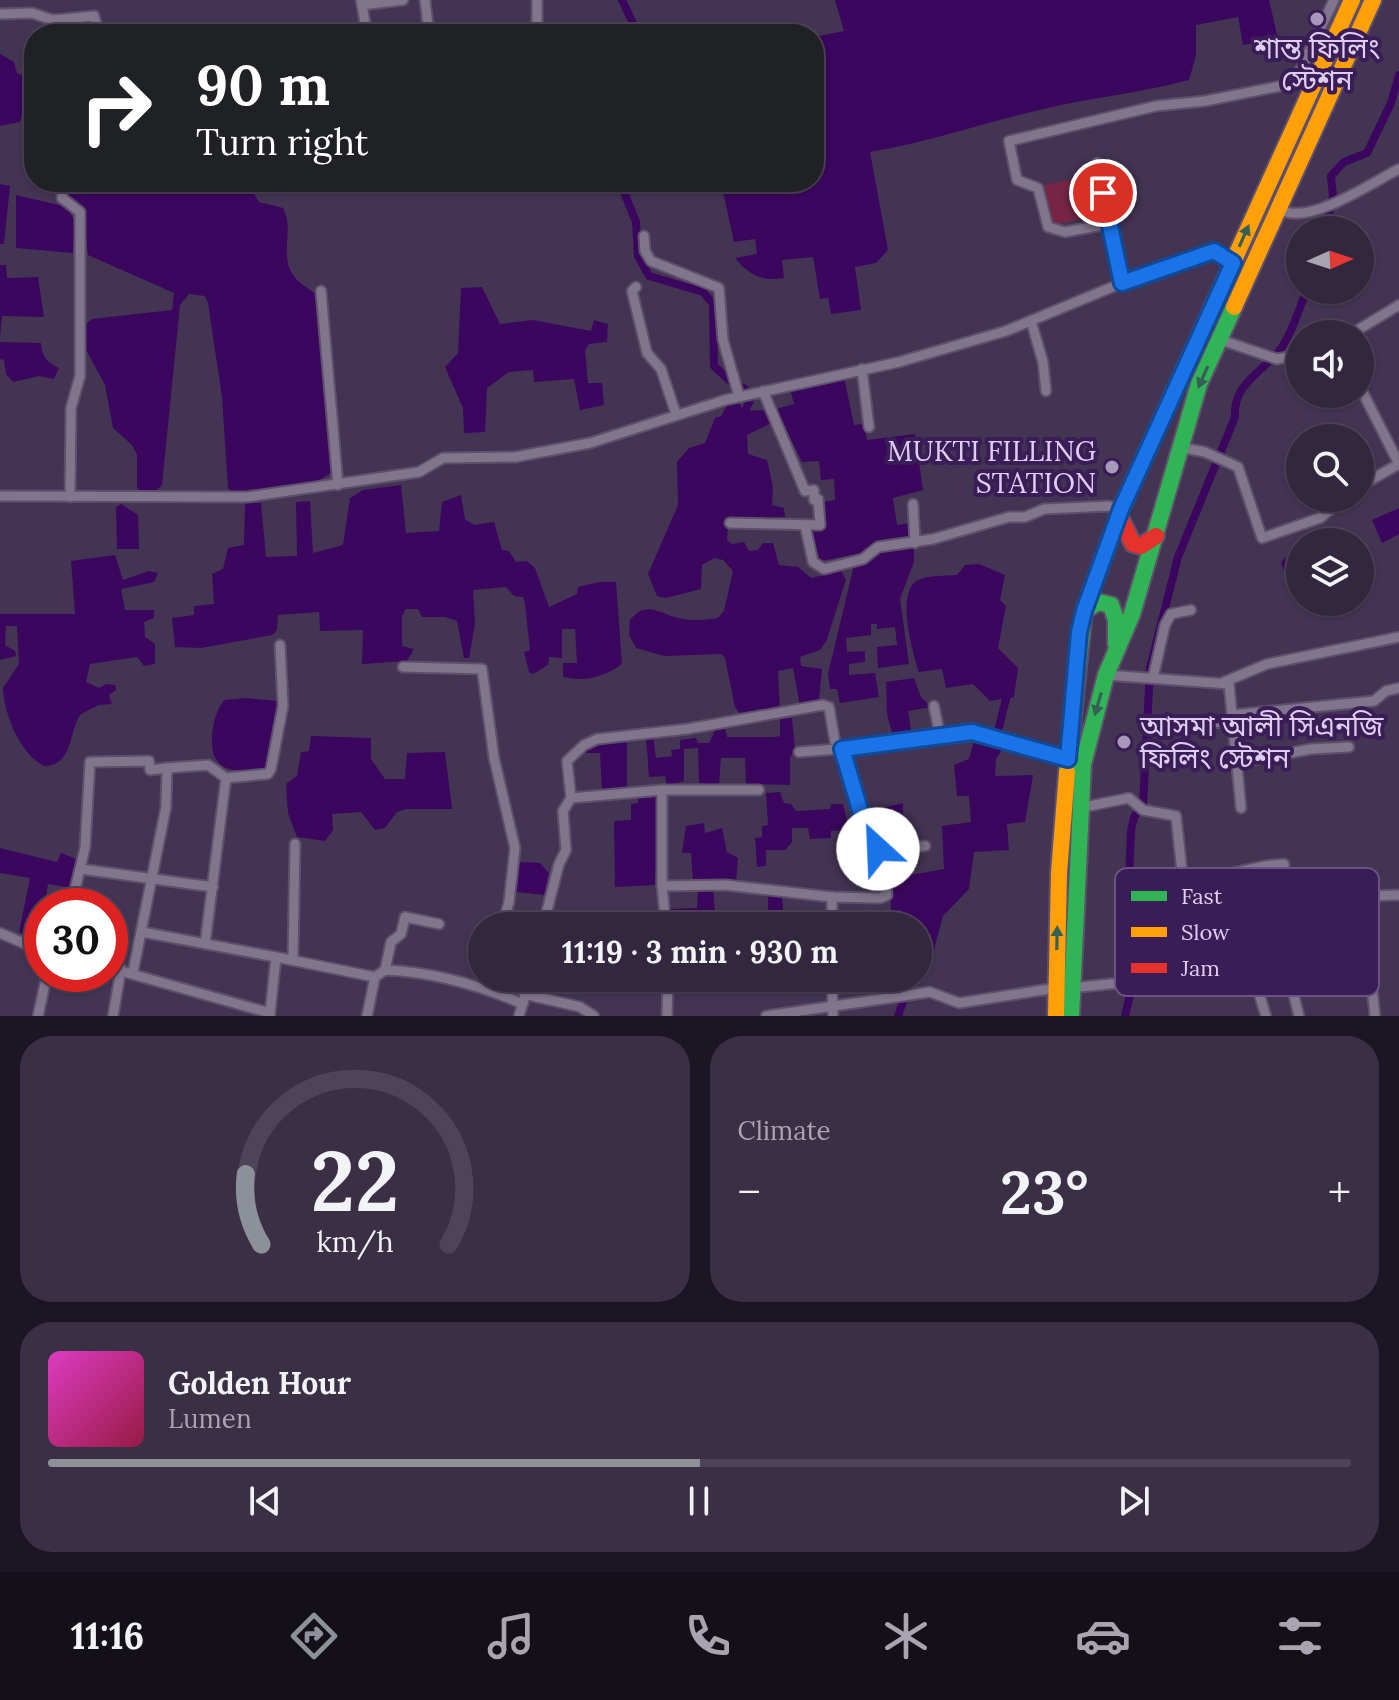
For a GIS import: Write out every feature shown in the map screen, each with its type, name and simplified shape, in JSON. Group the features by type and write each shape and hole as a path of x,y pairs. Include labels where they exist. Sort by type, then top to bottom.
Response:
{"highway":[{"path":"1071,1016 1064,988 1059,873 1079,632 1084,611 1120,512 1352,0"},
{"path":"1221,340 1373,0"},
{"path":"1056,1016 1064,988 1083,764 1106,675 1156,536 1178,447 1199,384 1286,212 1385,0"},
{"path":"1120,512 1133,544 1141,546 1156,536"},
{"path":"1084,611 1098,602 1111,605 1116,620 1116,651"}],"street":[{"path":"366,24 362,3 403,0"},
{"path":"425,0 428,24"},
{"path":"537,0 537,24"},
{"path":"1295,81 1334,0"},
{"path":"0,14 32,13 53,20 94,16 96,24"},
{"path":"1108,224 1065,232 1048,227 1038,188 1017,180 1009,141 1110,116 1316,79"},
{"path":"1097,163 1122,283"},
{"path":"1286,212 1295,215 1325,207 1399,169"},
{"path":"62,192 62,198 80,212 82,237 80,376 71,408 70,497"},
{"path":"644,236 645,251 651,261 719,288 725,352 739,396"},
{"path":"0,496 247,497 419,472 443,458 515,457 580,446 641,430 676,414 739,396 958,345 1031,321 1122,283 1214,251 1233,263"},
{"path":"636,287 632,291 647,353 661,369 676,414"},
{"path":"321,291 338,485"},
{"path":"1374,320 1399,305"},
{"path":"1031,321 1043,362 1046,391"},
{"path":"1221,340 1259,355 1286,357"},
{"path":"862,369 869,427"},
{"path":"730,523 820,525 818,499 814,500 814,490 805,491 763,391"},
{"path":"1371,408 1399,464 1374,478"},
{"path":"1178,447 1228,460 1241,475 1262,538 1320,518 1327,512"},
{"path":"913,504 915,543"},
{"path":"805,526 808,547 818,569 863,559 878,547 915,543 1009,517 1025,517 1044,509 1109,506 1120,512"},
{"path":"1153,678 1165,625 1171,614 1191,610"},
{"path":"1224,682 1267,664 1399,637"},
{"path":"76,888 81,869 90,762 149,761 150,770 208,765 226,778 268,774 283,706 280,645"},
{"path":"403,667 482,669 494,758 515,848 511,893 506,912"},
{"path":"1106,675 1229,684 1241,808"},
{"path":"1178,724 1374,701 1386,691 1399,688"},
{"path":"546,912 555,875 566,850 563,811 571,798 567,761 584,745 616,735 687,729 823,705 829,707 835,742 842,749 873,846 883,850 925,846"},
{"path":"934,706 940,736"},
{"path":"799,752 972,732 1068,759"},
{"path":"1236,763 1311,749 1349,747"},
{"path":"133,972 166,807 167,768"},
{"path":"205,944 226,778"},
{"path":"571,798 662,790 759,790"},
{"path":"662,790 665,912"},
{"path":"1079,808 1097,801 1129,798 1140,808 1176,816 1180,868"},
{"path":"293,959 295,844"},
{"path":"662,886 725,885 832,897 880,898 887,895 883,850"},
{"path":"1247,868 1284,864 1284,868"},
{"path":"81,869 213,887"},
{"path":"1379,896 1399,895"},
{"path":"832,897 832,912"},
{"path":"385,970 391,942 401,934 405,917 439,924"},
{"path":"142,932 375,977"},
{"path":"0,933 24,943"},
{"path":"128,971 270,1014 276,957"},
{"path":"367,1016 375,977 385,970 468,980"},
{"path":"766,1016 833,1012 930,992 959,1003 1115,981"},
{"path":"38,1016 43,992"},
{"path":"113,1016 117,992"},
{"path":"506,992 524,999 556,1000 580,1007 582,1014 594,1016"},
{"path":"519,1016 526,992"},
{"path":"667,1016 668,992"},
{"path":"832,992 833,1012"},
{"path":"1260,996 1266,1016"},
{"path":"1294,996 1299,1016"},
{"path":"1373,996 1375,1016"}],"shaded area":[{"path":"835,0 1269,0 1278,39 1243,45 1238,17 1196,25 1196,55 1189,80 1022,114 870,152 888,250 876,263 855,267 861,310 831,314 828,298 820,299 813,257 782,260 784,278 776,279 757,276 740,264 735,258 757,254 755,239 734,242 723,192 824,192 824,35 844,31"},
{"path":"0,54 14,62 17,73 24,76 24,108 20,122 0,126"},
{"path":"1095,175 1102,215 1050,225 1043,185"},
{"path":"0,184 10,186 4,244 0,244"},
{"path":"66,192 253,192 259,202 283,208 288,227 287,254 291,271 297,280 318,296 334,464 332,472 310,484 285,490 233,493 228,488 222,397 208,303 205,296 189,294 180,305 162,485 153,493 142,494 137,487 137,455 132,445 113,428 105,385 83,344 85,325 92,319 172,310 174,293 88,255 83,215 67,199"},
{"path":"16,195 67,207 75,222 73,253 16,248"},
{"path":"0,265 6,265 7,278 38,277 44,317 2,316 0,336"},
{"path":"482,287 500,324 533,320 591,331 594,320 608,324 607,342 589,344 585,350 588,383 602,383 604,405 580,410 574,379 534,382 533,370 509,372 487,388 485,432 464,433 463,408 445,367 458,353 461,288"},
{"path":"0,342 41,343 46,358 59,368 54,379 39,376 13,382 6,374 4,360 0,359"},
{"path":"844,377 854,425 864,424 867,440 915,434 923,490 893,498 897,525 909,523 910,536 881,540 863,553 821,561 812,549 810,531 823,528 823,502 835,500 834,479 821,480 819,461 802,462 776,409 794,404 790,389"},
{"path":"738,401 744,411 766,410 772,423 747,435 748,454 767,460 773,487 772,505 784,508 785,517 754,519 728,527 727,540 732,544 744,542 749,551 758,550 763,543 773,543 779,565 798,567 811,578 841,571 846,580 826,642 820,650 800,657 801,666 822,669 819,700 800,706 793,668 778,671 780,710 741,715 735,707 725,658 721,654 664,656 636,648 629,635 630,620 647,609 688,620 718,618 724,611 733,571 723,560 714,558 702,565 701,589 666,598 657,596 648,574 678,505 677,462 689,448 705,443 715,418 721,416 729,402"},
{"path":"401,485 406,533 439,531 442,502 461,495 465,519 474,525 494,522 502,550 509,551 516,562 527,561 535,568 549,607 577,594 578,587 616,582 622,664 594,677 563,677 563,663 577,663 575,629 562,629 562,658 549,657 548,665 533,674 529,672 524,652 530,650 525,604 523,597 514,596 506,587 473,590 475,624 469,658 464,658 457,621 445,617 422,617 418,609 406,609 402,616 402,646 414,649 407,661 362,664 363,630 320,631 319,612 278,615 277,630 272,635 201,648 175,647 172,618 194,615 194,606 214,604 212,574 223,569 228,548 244,545 245,503 261,503 266,557 297,556 296,502 310,501 313,553 343,545 350,498 363,490"},
{"path":"121,504 138,515 139,549 117,549 116,507"},
{"path":"1399,508 1399,534 1382,543 1372,520"},
{"path":"914,547 914,562 900,599 909,664 878,668 877,647 897,645 895,627 877,629 877,624 871,624 871,635 846,638 847,652 865,651 865,662 849,664 849,675 875,673 879,697 840,703 837,689 830,689 828,674 854,565 871,560 884,551"},
{"path":"115,555 123,580 149,571 158,573 154,582 121,589 125,610 154,610 154,618 144,622 145,637 155,644 155,664 144,666 137,657 90,664 86,682 99,688 106,684 115,685 116,690 109,695 112,704 99,705 81,714 61,760 44,766 21,743 6,709 3,688 19,664 17,626 6,626 5,645 15,651 16,656 0,660 0,614 75,614 71,561"},
{"path":"1286,557 1286,577 1281,562"},
{"path":"979,564 1005,575 1000,600 1006,606 998,648 1018,668 1014,697 990,701 973,684 946,688 942,669 919,672 913,651 907,609 911,587 922,578 957,575 965,565"},
{"path":"914,678 921,697 931,707 908,711 912,736 893,736 887,715 886,682"},
{"path":"246,698 277,701 278,712 265,769 235,770 220,764 215,758 213,726 221,704 224,700"},
{"path":"792,718 795,750 790,757 790,785 746,784 745,758 721,758 719,785 699,783 698,748 684,749 684,781 667,786 665,776 649,777 646,737 653,736 656,758 672,756 671,750 680,749 680,740 696,738 698,743 709,743 716,728 725,728 727,737 780,736 780,719"},
{"path":"311,736 371,738 371,759 385,779 405,779 407,753 445,752 452,809 406,809 397,812 385,828 375,830 361,812 332,814 333,830 325,841 297,837 288,813 286,784 297,776 301,752 309,751"},
{"path":"975,737 1005,745 996,759 995,776 1033,775 1025,822 1007,824 1009,850 974,852 969,889 943,916 932,957 932,912 891,912 889,879 944,869 942,826 971,822 969,796 957,796 954,765 969,759"},
{"path":"627,739 627,788 602,791 600,753 578,753 596,745"},
{"path":"780,792 784,803 791,804 796,811 830,809 831,804 843,804 849,830 831,831 831,838 810,839 808,828 792,828 792,842 785,850 766,850 766,866 757,867 755,838 762,837 762,826 768,825 766,793"},
{"path":"659,793 655,885 615,887 614,821 631,820 631,804 638,803 638,795"},
{"path":"903,803 902,845 877,846 869,823 870,811"},
{"path":"704,823 705,833 722,828 727,852 738,858 736,883 693,884 691,853 682,853 686,826"},
{"path":"0,848 57,862 61,853 79,860 72,888 48,884 47,888 28,888 30,878 0,873"},
{"path":"518,862 540,863 549,873 544,895 516,892"},
{"path":"713,888 715,912 671,912 671,909 697,908 698,889"},
{"path":"768,892 782,894 783,912 768,912"},
{"path":"24,907 24,934 19,932"}],"waterway":[{"path":"622,0 633,24"},
{"path":"1328,216 1333,196 1331,176 1344,162 1367,153 1391,103 1399,75"},
{"path":"624,192 636,222 638,256 649,276 703,292 713,304 714,366 745,389 750,400 741,421"},
{"path":"1129,868 1134,817 1143,805 1150,668 1178,557 1235,417 1239,395 1251,378 1282,347 1302,304"},
{"path":"998,731 1008,691"},
{"path":"898,1016 906,992"},
{"path":"1125,1016 1130,996"}],"traffic: fast":[{"path":"1071,1016 1083,764 1106,675 1132,614 1199,384 1234,307"},
{"path":"1067,772 1084,611 1121,509 1209,315"},
{"path":"1084,611 1098,602 1111,605 1116,620 1116,644"}],"traffic: slow":[{"path":"1209,315 1352,0"},
{"path":"1234,307 1373,0"},
{"path":"1056,1016 1059,873 1067,772"}],"traffic: jam":[{"path":"1119,515 1133,544 1141,546 1156,536"}],"place":[{"name":"শান্ত ফিলিং স্টেশন","path":"1317,19"},
{"name":"MUKTI FILLING STATION","path":"1112,467"},
{"name":"আসমা আলী সিএনজি ফিলিং স্টেশন","path":"1124,742"}],"route":[{"path":"878,849 868,837 842,749 900,744 972,732 1068,759 1079,632 1084,611 1121,509 1233,263 1214,251 1122,283 1103,193"}]}
